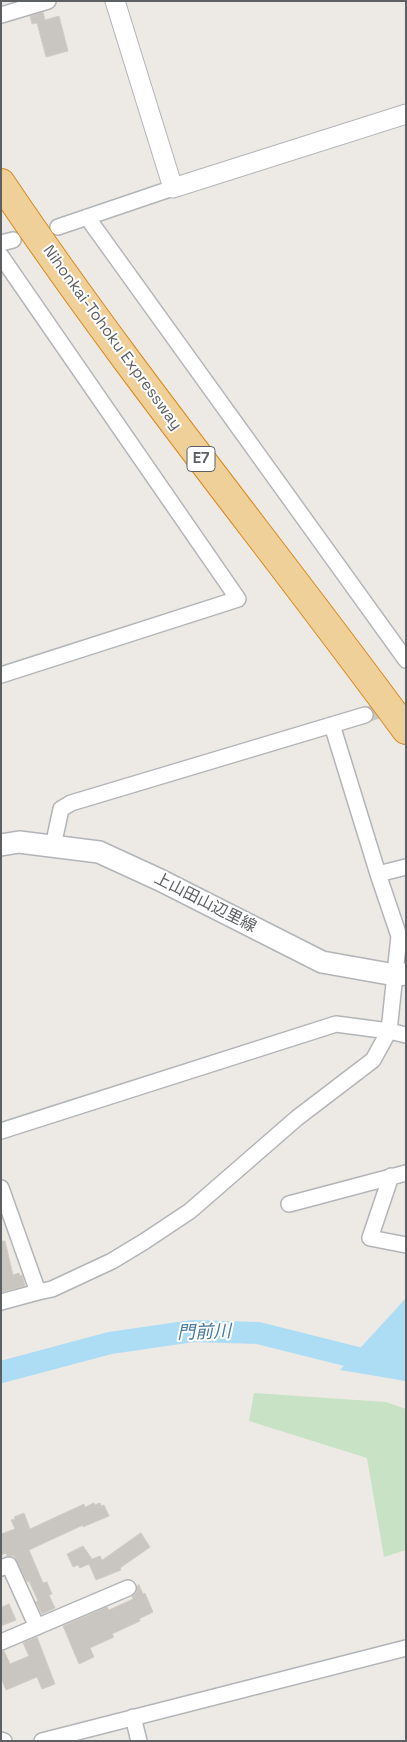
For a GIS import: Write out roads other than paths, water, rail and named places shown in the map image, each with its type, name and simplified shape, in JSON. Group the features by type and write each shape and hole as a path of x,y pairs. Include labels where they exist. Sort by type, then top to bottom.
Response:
{"highway":[{"name":"Nihonkai-Tohoku Expressway","path":"1,183 44,247 150,391 406,730"}],"main road":[{"name":"上山田山辺里線","path":"1,845 18,842 99,852 160,880 322,962 400,975"}],"street":[{"path":"1,15 48,1"},
{"path":"115,1 173,188"},
{"path":"58,227 173,188 406,114"},
{"path":"87,217 406,660"},
{"path":"1,256 238,599 1,675"},
{"path":"53,846 61,809 71,802 365,715"},
{"path":"1,1302 52,1290 112,1261 190,1211 297,1118 373,1060 389,1031 400,975 399,936 332,725"},
{"path":"378,874 406,867"},
{"path":"1,1131 336,1024 406,1035"},
{"path":"289,1204 399,1175"},
{"path":"399,1175 370,1238 406,1245"},
{"path":"1,1188 38,1292"},
{"path":"1,1568 9,1564 38,1627"},
{"path":"1,1642 128,1588"},
{"path":"42,1741 406,1648"},
{"path":"133,1718 139,1741"}],"water":[{"path":"406,1298 406,1381 340,1370"}],"waterway":[{"name":"門前川","path":"1,1372 110,1343 193,1331 258,1333 406,1370"}],"tunnel":[{"path":"365,715 406,703"}]}
